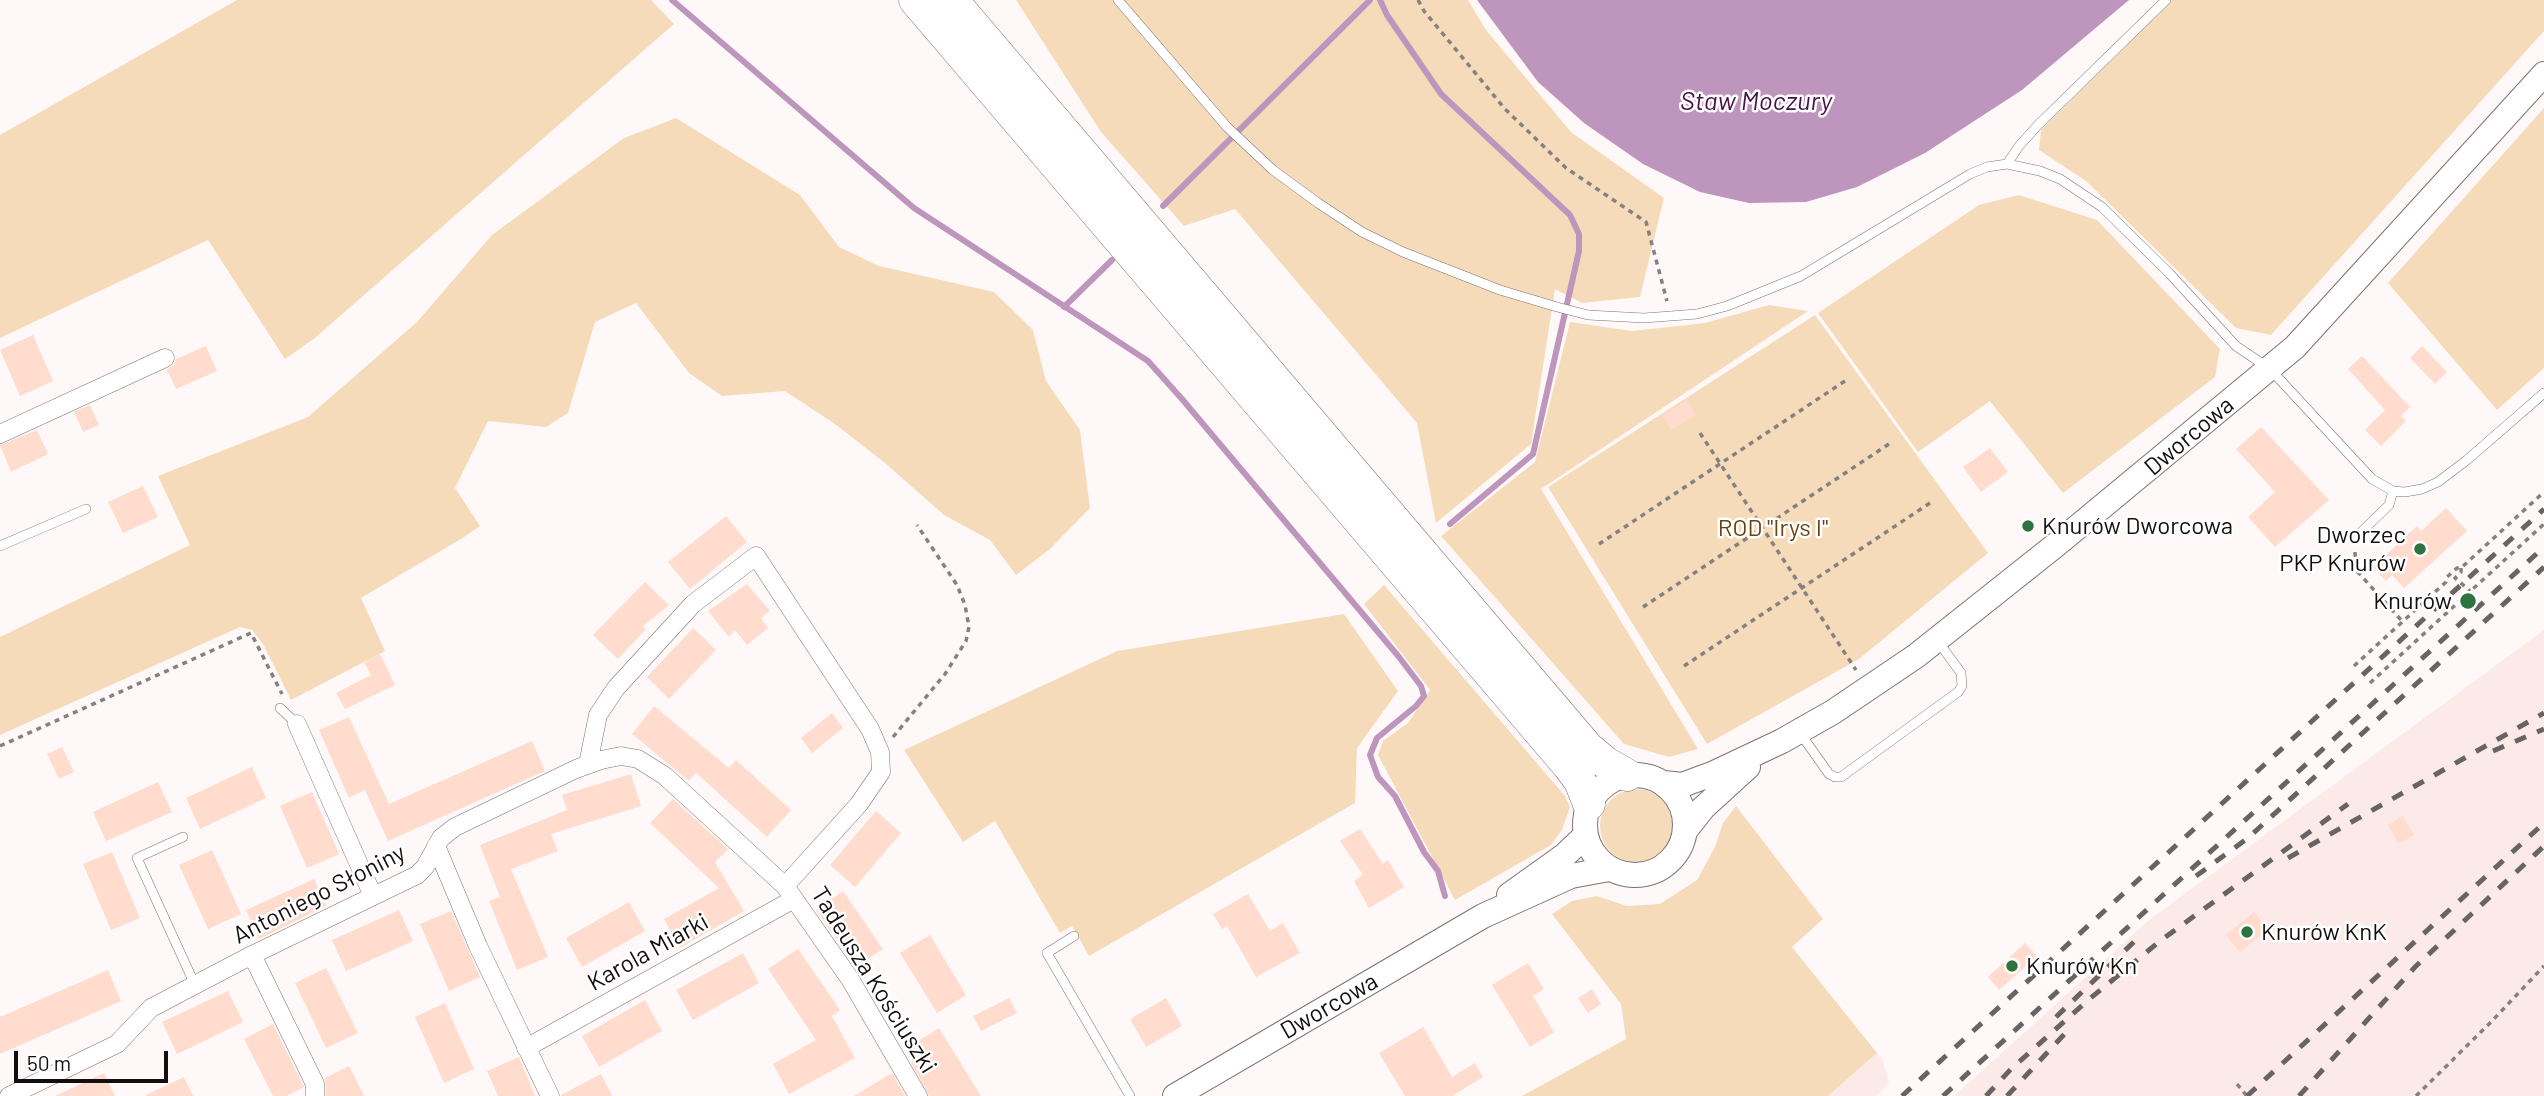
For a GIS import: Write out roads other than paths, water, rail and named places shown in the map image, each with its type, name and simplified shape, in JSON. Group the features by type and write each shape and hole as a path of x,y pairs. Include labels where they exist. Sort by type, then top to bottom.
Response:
{"highway":[{"path":"915,0 1568,765 1580,781 1589,804"},
{"path":"952,0 1588,748 1627,775"}],"main road":[{"name":"Dworcowa","path":"1664,783 1682,785 1706,777 1791,736 1868,690 1937,640 2270,369 2316,325 2544,74"},
{"name":"Dworcowa","path":"1685,831 1721,790 1791,736"},
{"path":"1640,774 1664,783 1680,803 1685,816 1685,831 1674,857 1649,873 1635,875 1609,869 1597,857 1586,835 1589,804 1605,785 1627,775 1640,774"},
{"name":"Dworcowa","path":"1185,1094 1483,916 1565,855 1586,835"},
{"name":"Dworcowa","path":"1483,916 1571,876 1609,869"}],"street":[{"path":"0,434 165,358"},
{"name":"Karola Miarki","path":"526,1048 789,892 881,772 880,752 870,729 756,556 693,604 616,688 598,715 588,764"},
{"path":"298,724 373,896"},
{"name":"Tadeusza Kościuszki","path":"588,764 621,756 630,756 646,763 678,787 789,892 850,979 918,1096"},
{"name":"Antoniego Słoniny","path":"9,1096 117,1044 151,1007 417,876 441,838 455,827 588,764"},
{"path":"436,846 462,911 550,1096"},
{"path":"252,955 315,1084 315,1096"}],"lane":[{"path":"1118,0 1227,127 1295,187 1362,232 1403,252 1459,275 1578,313 1612,318 1671,317 1698,314 1727,306 1801,276 1970,174 1987,167 2007,164 2040,171 2060,179 2089,197 2162,265 2236,346 2270,369 2372,479 2393,491 2406,492 2438,482 2544,393"},
{"path":"2007,164 2026,137 2166,0"},
{"path":"2354,539 2389,505 2393,491"},
{"path":"0,546 86,509"},
{"path":"1791,736 1829,774 1841,777 1958,692 1962,686 1961,673 1937,640"},
{"path":"280,708 298,724"},
{"path":"183,837 137,858 195,985"},
{"path":"1074,936 1047,953 1130,1096"}],"water":[{"name":"Staw Moczury","path":"1477,0 2129,0 2022,90 1925,153 1857,187 1806,202 1749,203 1700,192 1643,164 1584,123 1538,82"}],"waterway":[{"path":"672,0 914,208 1148,361 1182,399 1421,686 1424,696 1416,706 1377,738 1370,755 1378,777 1395,796 1424,852 1438,871 1445,896"},
{"path":"1163,206 1370,0"},
{"path":"1380,0 1387,15 1441,94 1570,215 1579,234 1579,251 1533,454 1450,524"},
{"path":"1064,307 1112,260"}],"railway":[{"path":"1902,1096 2544,509"},
{"path":"1943,1096 2544,547"},
{"path":"2196,876 2248,838 2544,567"},
{"path":"2288,858 2544,713"},
{"path":"2493,751 2544,729"},
{"path":"1986,1096 2011,1069 2087,1001 2160,941 2348,804"},
{"path":"2247,1096 2544,823"},
{"path":"2299,1096 2415,967 2544,846"},
{"path":"2056,1017 2139,937"},
{"path":"2007,1096 2071,1027"}],"place":[{"name":"Knurów Dworcowa","path":"2028,526"},
{"name":"Dworzec PKP Knurów","path":"2420,549"},
{"name":"Knurów","path":"2468,601"},
{"name":"Knurów KnK","path":"2247,932"},
{"name":"Knurów Kn","path":"2012,966"}],"park label":[{"name":"ROD \"Irys I\"","path":"1773,528"}]}
